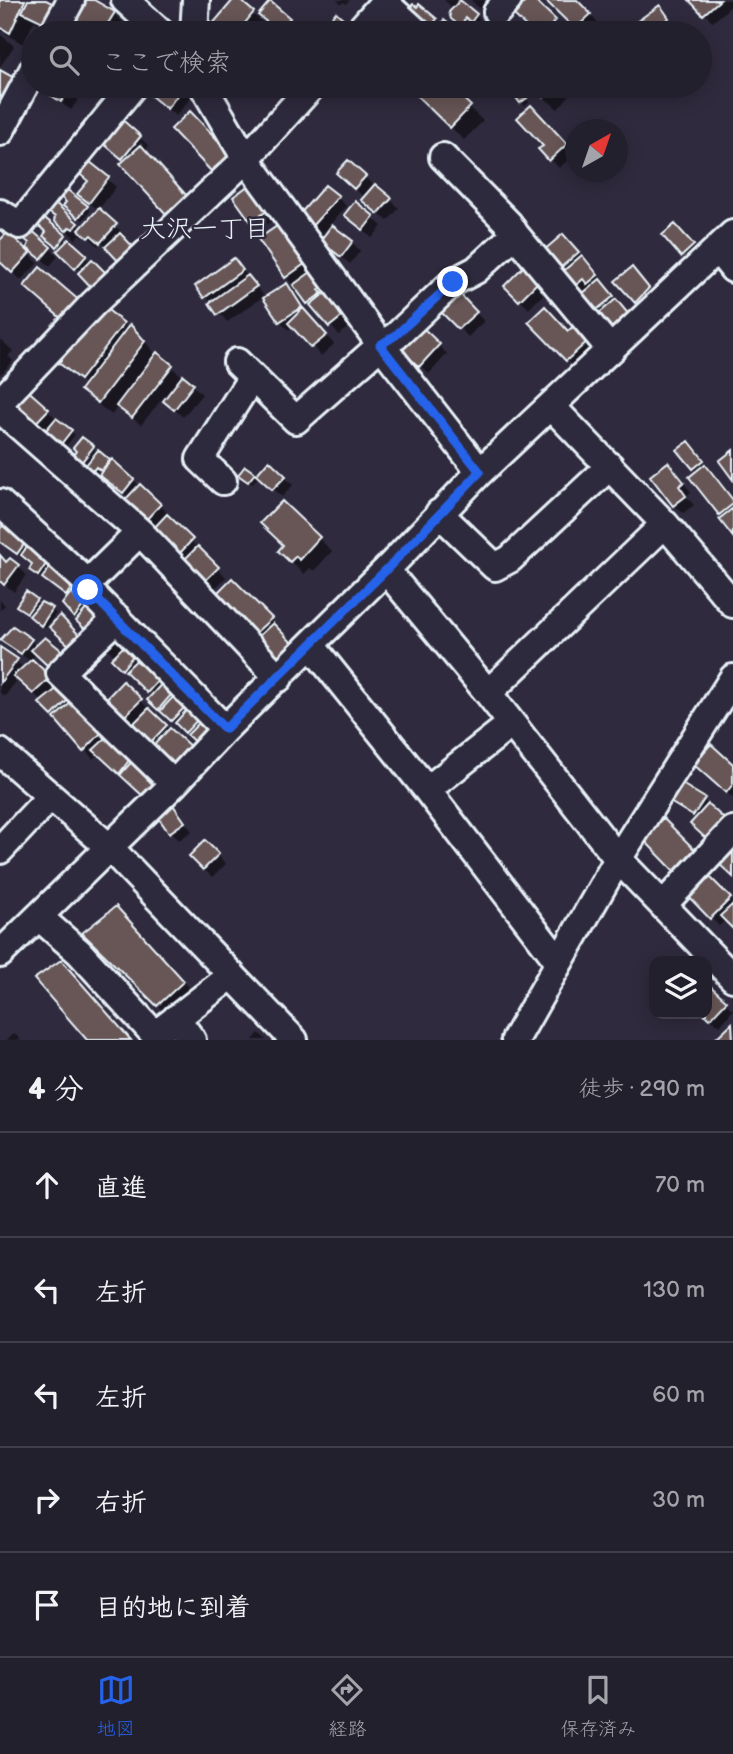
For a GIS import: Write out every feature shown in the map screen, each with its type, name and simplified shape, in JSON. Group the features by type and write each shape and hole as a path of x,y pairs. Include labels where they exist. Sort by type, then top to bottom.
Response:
{"street":[{"path":"60,21 71,0"},
{"path":"125,0 147,21"},
{"path":"195,21 196,0"},
{"path":"368,21 385,1 406,21"},
{"path":"0,132 21,93"},
{"path":"0,213 20,225 123,98"},
{"path":"210,98 246,159 380,345 480,472"},
{"path":"0,402 93,304 246,159 301,98"},
{"path":"443,157 509,224 514,234 611,350"},
{"path":"223,481 200,459 244,369 296,420 380,345 396,335 453,282 476,270 514,234"},
{"path":"0,954 174,785 225,729 279,678 480,472 611,350 728,251"},
{"path":"551,406 666,524 733,604"},
{"path":"0,409 140,532 279,678"},
{"path":"439,513 495,567 510,559 610,466"},
{"path":"0,503 89,583"},
{"path":"488,693 666,524"},
{"path":"140,532 89,583 88,590 225,729"},
{"path":"386,570 488,693 618,859 730,969"},
{"path":"117,618 60,673 174,785"},
{"path":"311,645 559,962"},
{"path":"515,1040 618,859 733,678"},
{"path":"427,790 511,724"},
{"path":"0,752 110,848 294,1040"},
{"path":"0,849 50,797"},
{"path":"663,905 733,830"},
{"path":"39,916 79,952 155,1035 232,975"},
{"path":"176,1018 192,1040"}],"building":[{"path":"0,0 25,0 10,33 0,27"},
{"path":"28,0 46,0 56,5 48,21 41,21 22,12"},
{"path":"82,0 94,0 115,12 109,21 69,21"},
{"path":"233,0 240,0 254,12 247,21 215,21"},
{"path":"460,0 477,14 472,21 466,18 464,21 454,21 449,12"},
{"path":"527,0 535,0 556,20 520,21 513,14"},
{"path":"545,0 577,0 591,14 584,21 567,21"},
{"path":"689,0 720,0 703,15"},
{"path":"270,1 290,18 287,21 266,21 258,15"},
{"path":"413,4 417,7 419,4 437,19 415,21 405,13"},
{"path":"660,5 669,18 665,21 637,21"},
{"path":"336,12 346,21 328,21"},
{"path":"0,70 20,81 7,102 0,97"},
{"path":"154,98 175,98 167,109"},
{"path":"419,98 463,98 471,106 450,128"},
{"path":"531,105 565,142 565,146 549,161 538,149 543,146 517,118"},
{"path":"190,111 235,158 224,169 219,164 211,171 171,129"},
{"path":"118,116 141,136 122,159 98,139"},
{"path":"141,145 187,196 167,215 120,164"},
{"path":"85,158 109,177 89,203 77,194 88,181 75,170"},
{"path":"348,160 366,176 354,189 336,173"},
{"path":"253,182 271,208 251,222 233,197"},
{"path":"375,184 392,198 378,214 361,200"},
{"path":"325,185 339,196 312,226 299,215"},
{"path":"65,188 88,206 78,218 63,206 66,202 59,195"},
{"path":"53,201 78,223 73,229 70,227 66,231 46,210"},
{"path":"355,201 374,216 363,230 344,215"},
{"path":"99,208 117,224 100,243 79,230"},
{"path":"41,215 66,235 57,247 43,236 46,232 35,223"},
{"path":"280,224 306,263 285,278 258,239"},
{"path":"675,224 694,245 681,257 662,235"},
{"path":"332,225 353,241 341,257 320,241"},
{"path":"29,228 51,247 41,259 27,248 29,243 21,236"},
{"path":"8,232 30,253 12,273 0,262 0,240"},
{"path":"120,233 136,250 121,264 105,247"},
{"path":"563,234 579,252 559,269 543,251"},
{"path":"69,239 87,255 75,269 57,251"},
{"path":"582,255 598,275 587,284 583,279 573,288 561,273"},
{"path":"234,258 243,270 204,298 195,286"},
{"path":"92,259 108,275 93,289 78,273"},
{"path":"525,265 540,280 519,301 504,286"},
{"path":"40,267 81,302 64,321 24,286"},
{"path":"632,267 649,288 635,303 615,281"},
{"path":"315,269 327,284 319,290 322,293 307,304 293,285"},
{"path":"248,275 257,286 217,315 209,303"},
{"path":"600,279 614,296 595,311 582,294"},
{"path":"287,283 302,307 279,322 263,298"},
{"path":"330,289 349,311 329,327 310,305"},
{"path":"459,293 477,312 458,329 440,311"},
{"path":"616,299 630,316 611,332 597,315"},
{"path":"103,306 124,323 80,380 59,363"},
{"path":"545,306 568,331 577,323 591,338 566,361 528,322"},
{"path":"303,308 327,335 311,348 288,323"},
{"path":"130,324 145,341 98,403 80,390"},
{"path":"420,325 440,344 419,367 398,347"},
{"path":"157,352 173,365 132,418 116,406"},
{"path":"183,375 194,384 174,410 163,401"},
{"path":"24,387 49,409 30,429 7,407"},
{"path":"56,418 72,430 61,444 45,431"},
{"path":"82,437 94,446 77,468 69,461 76,451 73,448"},
{"path":"689,441 704,460 693,469 677,450"},
{"path":"98,450 110,460 101,471 96,467 89,476 82,470"},
{"path":"733,450 733,480 719,461"},
{"path":"112,459 134,479 123,493 99,475"},
{"path":"269,460 286,476 272,490 256,475"},
{"path":"668,462 684,482 679,486 686,496 673,506 650,476"},
{"path":"705,464 733,500 733,504 719,515 689,477"},
{"path":"245,466 255,473 248,482 238,475"},
{"path":"140,484 161,504 143,523 122,503"},
{"path":"282,501 320,537 299,560 296,556 290,562 278,551 283,545 260,523"},
{"path":"733,508 733,537 719,519"},
{"path":"167,514 193,539 180,553 153,529"},
{"path":"7,520 29,537 17,554 0,542 0,529"},
{"path":"32,540 52,555 38,576 29,570 32,564 21,555"},
{"path":"198,546 219,567 205,581 184,560"},
{"path":"0,555 6,562 10,558 19,565 4,585 0,581"},
{"path":"56,560 77,579 66,596 42,578"},
{"path":"232,578 272,618 253,635 214,596"},
{"path":"77,585 89,598 74,618 62,604"},
{"path":"26,591 37,599 27,613 16,606"},
{"path":"41,602 53,608 41,626 29,616"},
{"path":"91,603 104,614 88,632 76,621"},
{"path":"60,615 81,637 71,647 49,627"},
{"path":"273,623 295,646 275,665 253,641"},
{"path":"13,626 32,639 21,654 0,640"},
{"path":"45,637 65,653 50,668 31,650"},
{"path":"129,641 138,649 122,670 111,659"},
{"path":"0,647 18,659 0,683"},
{"path":"143,654 163,675 147,693 125,671"},
{"path":"32,659 51,677 33,694 13,676"},
{"path":"166,679 172,685 166,691 171,695 158,710 147,700"},
{"path":"123,681 142,699 123,718 104,701"},
{"path":"60,686 71,697 52,716 39,703"},
{"path":"174,696 191,701 171,721 160,711"},
{"path":"75,699 104,730 83,752 54,718"},
{"path":"192,704 203,714 185,733 175,723"},
{"path":"149,708 167,725 148,745 130,727"},
{"path":"205,717 214,726 197,744 187,735"},
{"path":"170,728 192,748 172,768 151,748"},
{"path":"110,734 133,755 119,774 93,750"},
{"path":"711,744 733,764 733,784 726,793 693,764"},
{"path":"134,759 159,781 144,797 120,775"},
{"path":"682,784 705,798 693,816 670,802"},
{"path":"171,802 185,822 169,833 155,813"},
{"path":"708,804 730,824 712,844 690,824"},
{"path":"663,818 700,855 679,876 642,838"},
{"path":"205,840 219,854 203,870 189,856"},
{"path":"733,845 733,877 717,862"},
{"path":"708,875 731,898 710,919 687,895"},
{"path":"733,904 733,929 720,916"},
{"path":"116,906 184,981 157,1006 82,933"},
{"path":"61,960 131,1040 87,1040 34,979"},
{"path":"712,988 727,1001 712,1017"},
{"path":"732,1023 733,1040 714,1040"}],"district":[{"name":"大沢一丁目","path":"205,228"}],"route":[{"path":"88,590 225,729 279,678 480,472 380,345 396,335 453,282"}]}
